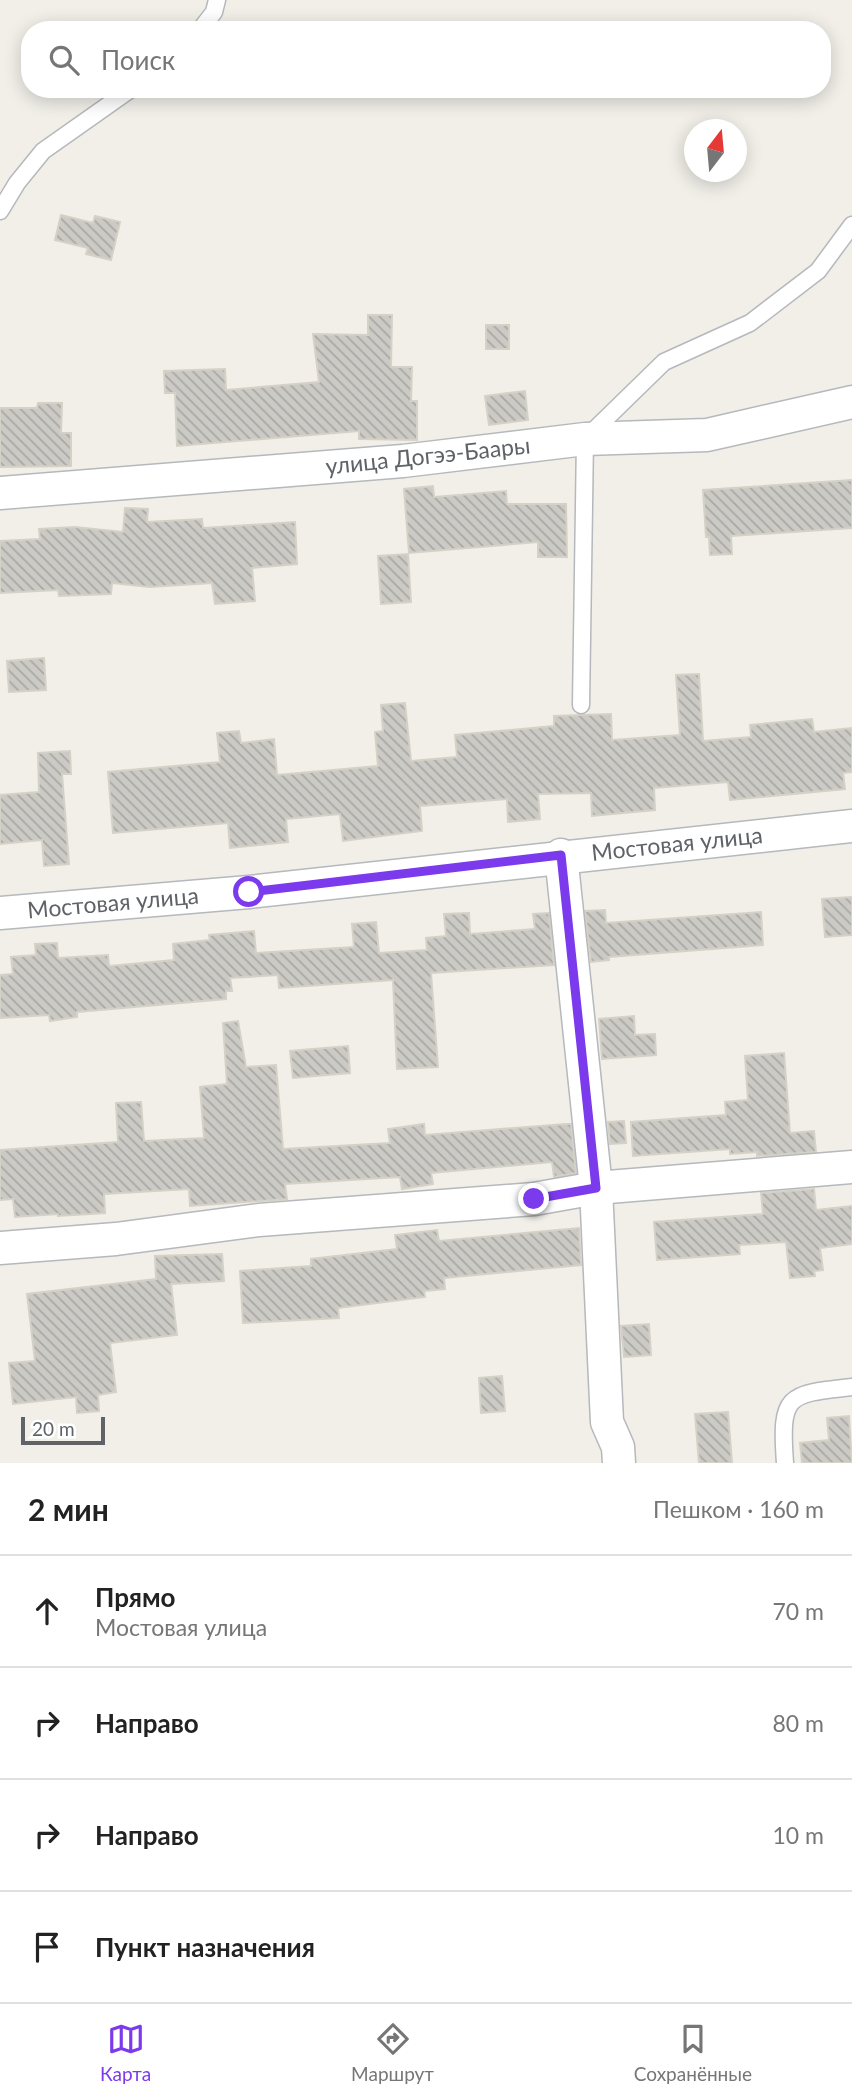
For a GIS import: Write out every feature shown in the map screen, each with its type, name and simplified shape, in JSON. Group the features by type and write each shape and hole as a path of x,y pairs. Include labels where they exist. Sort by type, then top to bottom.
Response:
{"street":[{"name":"улица Догээ-Баары","path":"0,494 403,461 585,439 707,435 852,402"},
{"name":"Мостовая улица","path":"0,913 249,892 561,855 852,826"},
{"path":"561,855 596,1188 607,1422 618,1447 619,1463"},
{"path":"0,1248 116,1239 258,1220 534,1199 596,1188 852,1167"}],"lane":[{"path":"207,21 214,12 217,0"},
{"path":"0,211 17,183 43,151 118,98"},
{"path":"581,705 585,439 664,362 750,323 818,271 852,225"},
{"path":"785,1463 782,1429 785,1412 792,1400 805,1392 852,1387"}],"building":[{"path":"61,215 93,223 95,216 120,222 111,260 86,254 88,248 55,240"},
{"path":"368,315 392,315 391,367 412,367 411,401 417,401 417,440 359,439 359,431 177,446 175,393 165,393 164,371 225,369 226,390 319,382 313,334 368,335"},
{"path":"486,325 509,325 509,349 486,349"},
{"path":"525,391 528,420 489,425 485,396"},
{"path":"38,403 62,403 61,433 71,433 71,466 0,467 0,408 37,408"},
{"path":"852,480 852,528 731,536 732,554 710,555 703,490"},
{"path":"433,486 434,497 506,491 507,504 566,504 567,557 538,557 538,542 409,553 404,489"},
{"path":"125,508 148,509 147,522 202,519 203,528 295,522 297,564 252,568 255,601 215,604 212,583 150,587 112,583 111,594 59,596 58,590 0,593 0,541 40,539 39,529 75,527 123,532"},
{"path":"408,554 411,602 381,604 378,556"},
{"path":"44,658 46,690 9,692 7,661"},
{"path":"699,674 703,741 751,737 750,725 812,719 814,732 852,728 852,772 843,773 845,789 730,800 728,782 654,788 655,810 592,816 591,793 538,794 540,819 508,822 507,799 420,806 422,831 343,841 340,814 286,819 288,842 230,848 228,823 113,833 108,772 220,762 217,733 239,731 241,743 274,739 277,775 378,766 375,732 383,731 381,705 405,703 411,761 457,757 455,735 554,726 554,716 611,714 612,740 680,735 676,675"},
{"path":"70,751 71,774 62,774 69,864 44,866 42,840 0,844 0,795 39,792 38,753"},
{"path":"852,897 852,935 825,937 822,899"},
{"path":"605,910 606,923 761,912 763,945 609,957 609,960 591,962 585,911"},
{"path":"469,913 470,934 535,929 533,914 549,913 554,965 431,973 438,1067 397,1069 393,980 279,988 278,975 230,978 232,991 226,991 226,999 77,1012 77,1017 50,1021 49,1015 0,1018 0,975 13,974 11,957 36,955 35,944 57,943 58,958 108,955 109,966 174,960 173,944 210,940 209,935 254,931 256,953 354,947 352,924 376,922 379,953 427,950 426,938 446,936 444,914"},
{"path":"634,1016 635,1035 655,1034 656,1055 602,1059 599,1019"},
{"path":"238,1021 246,1067 276,1065 283,1149 390,1143 388,1129 424,1124 425,1135 571,1124 576,1173 554,1177 552,1162 431,1173 433,1184 402,1189 400,1177 285,1184 287,1199 190,1206 189,1189 104,1194 105,1213 58,1216 15,1217 13,1199 0,1200 0,1150 118,1142 116,1103 141,1102 144,1141 204,1138 200,1087 227,1084 223,1023"},
{"path":"348,1046 350,1073 293,1078 290,1051"},
{"path":"784,1053 790,1133 814,1131 816,1152 757,1156 757,1152 730,1154 730,1149 633,1156 631,1122 726,1115 725,1102 748,1100 745,1056"},
{"path":"624,1121 626,1143 610,1144 608,1122"},
{"path":"814,1189 816,1210 852,1206 852,1244 820,1248 823,1270 814,1271 815,1276 790,1278 786,1242 739,1245 740,1254 657,1260 654,1222 763,1214 761,1193"},
{"path":"579,1228 581,1265 444,1278 445,1289 424,1291 425,1297 338,1308 339,1318 243,1323 240,1271 311,1266 311,1259 397,1249 395,1235 437,1230 439,1241"},
{"path":"222,1254 224,1281 171,1284 177,1335 110,1343 116,1392 98,1395 99,1411 77,1413 76,1397 13,1404 9,1363 35,1361 27,1294 156,1279 155,1256"},
{"path":"649,1324 651,1355 624,1357 621,1326"},
{"path":"502,1376 505,1411 481,1413 479,1378"},
{"path":"728,1412 732,1463 699,1463 695,1414"},
{"path":"849,1416 852,1463 802,1463 800,1443 829,1440 827,1418"}],"route":[{"path":"249,892 561,855 596,1188 534,1199"}]}
